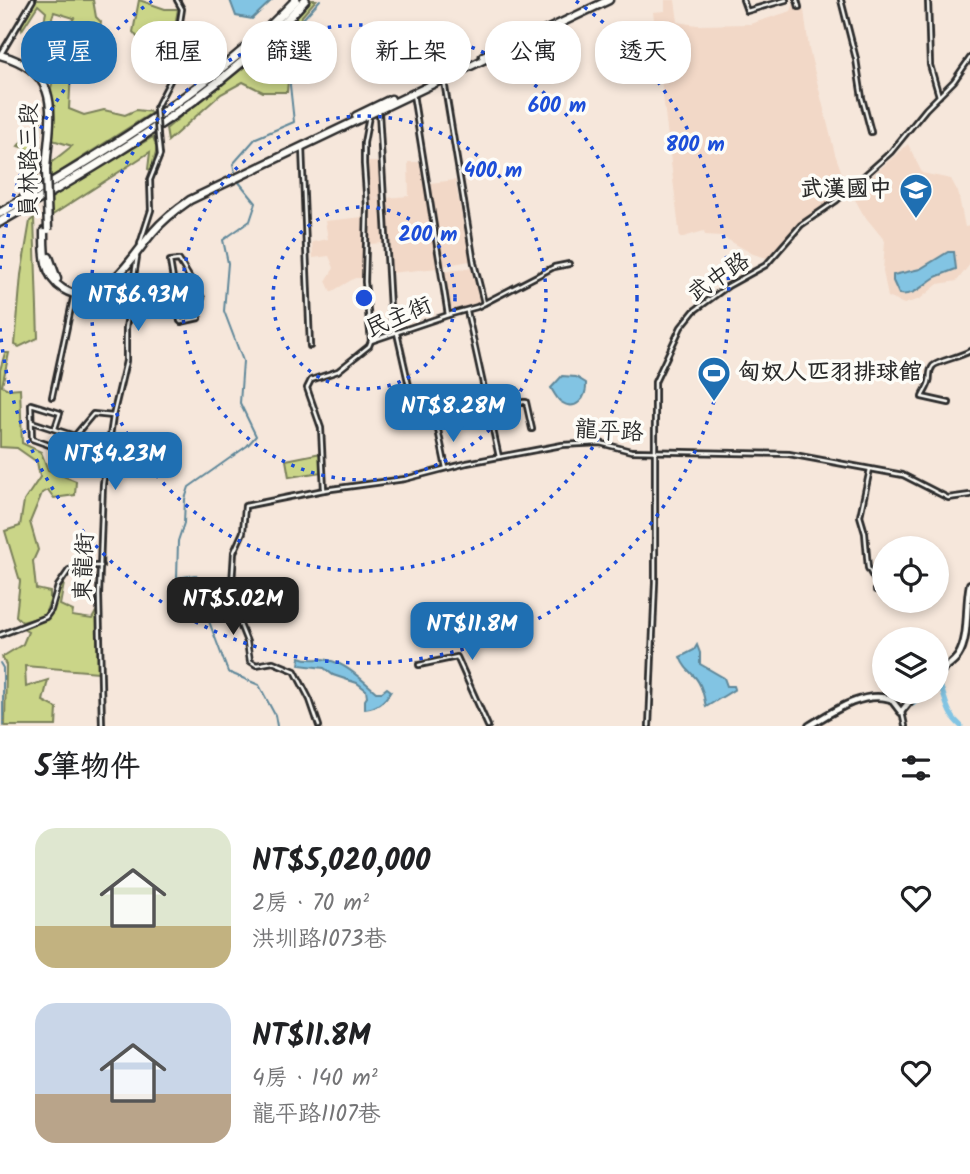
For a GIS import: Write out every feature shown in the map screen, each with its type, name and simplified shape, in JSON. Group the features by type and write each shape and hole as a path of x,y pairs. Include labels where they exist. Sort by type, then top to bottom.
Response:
{"highway":[{"path":"0,213 105,150 190,93 247,48 296,0"},
{"path":"0,222 103,161 172,116 244,59 305,0"}],"main road":[{"path":"471,63 601,0"},
{"path":"471,64 609,0"},
{"name":"員林路三段","path":"0,56 27,66 48,90 51,114 44,171 46,250 56,278 65,288 74,292"},
{"path":"74,292 99,287 171,210 208,188 241,175 428,84"},
{"path":"380,106 413,94 431,84"}],"street":[{"path":"0,56 33,0"},
{"name":"東龍街","path":"102,726 99,639 103,484 113,416 126,361 126,328 140,245 151,210 150,180 160,155 156,108 171,79 181,9 177,0"},
{"path":"743,0 747,11 786,0"},
{"path":"797,0 799,7"},
{"path":"841,0 872,132"},
{"path":"928,0 930,65 939,96"},
{"name":"武中路","path":"649,726 655,582 656,378 681,327 700,306 728,286 766,265 801,225 836,201 891,152 954,81 970,58"},
{"path":"444,84 474,263 484,303"},
{"path":"413,94 448,314"},
{"path":"380,106 390,308 410,387"},
{"path":"369,111 364,144 367,207 365,282 371,341"},
{"path":"302,145 310,346"},
{"path":"200,318 180,321 170,261 179,260 202,298"},
{"name":"民主街","path":"324,490 321,428 307,388 308,383 338,371 369,346 371,341 448,314 467,311 554,267 569,264"},
{"path":"51,397 74,292"},
{"path":"467,311 499,457"},
{"path":"949,404 922,397 929,383 929,374 938,363 959,358 970,351"},
{"path":"446,468 437,425 526,402 532,429"},
{"path":"55,428 60,413 31,404 32,439 63,450 93,414 113,416"},
{"path":"32,422 75,436"},
{"name":"龍平路","path":"318,726 310,700 295,671 273,662 256,665 250,661 245,635 237,617 232,584 234,552 243,532 244,506 324,490 405,479 562,445 589,443 631,451 777,453 870,467 903,475 948,498 970,495"},
{"path":"870,467 860,516 865,533 868,568 872,575"},
{"path":"0,635 46,617 51,610 58,586 69,570 83,566 101,566"},
{"path":"949,663 957,657 967,634 970,584"},
{"path":"419,665 457,657 488,726"},
{"path":"809,726 839,708 875,697 891,699 901,712 905,726"},
{"path":"901,712 908,704"}],"shaded area":[{"path":"665,0 675,0 678,21 654,21 653,12 665,11"},
{"path":"795,0 796,7 802,7 804,10 809,49 835,154 847,187 835,199 806,218 767,258 753,254 721,236 705,235 704,231 680,238 662,84 691,84 691,24 750,24 791,11"},
{"name":"武漢國中","path":"908,144 922,173 951,179 958,192 965,227 970,226 970,264 957,281 938,284 920,299 904,304 888,297 883,271 885,241 863,214 852,194"},
{"path":"366,162 379,162 381,197 374,197 381,198 383,243 369,244"},
{"path":"408,162 420,162 438,268 390,273 385,198 409,196"},
{"path":"455,180 470,261 442,266 428,186 430,183"},
{"path":"363,217 362,278 355,278 331,292 326,281 334,268 329,256 313,258 312,242 328,239 325,221"},
{"path":"471,268 480,303 450,311 443,272"}],"green space":[{"path":"35,0 93,0 96,17 100,21 72,21 74,18 54,12 51,21 44,21 46,12 38,5 28,21 22,21"},
{"path":"139,0 165,9 178,9 176,21 135,21"},
{"path":"310,0 316,0 301,21 289,21"},
{"path":"241,66 241,83 221,94 168,141 166,129 220,84 227,84 227,78"},
{"path":"52,84 70,84 69,109 84,115 104,110 125,115 136,110 153,112 50,178 48,165 72,146 49,139"},
{"path":"247,84 288,84 287,92 263,92"},
{"path":"41,118 37,183 23,189 27,149 18,146"},
{"path":"153,137 157,148 151,170 148,169 150,152 51,216 49,197"},
{"path":"34,218 38,338 19,347 15,345 21,275 30,221"},
{"path":"5,353 9,353 2,386 8,389 20,388 22,443 41,452 48,470 76,481 75,495 54,498 48,490 42,493 30,522 38,550 33,561 36,589 50,592 50,601 44,616 22,622 16,616 20,581 5,531 20,526 24,501 40,477 37,462 17,448 0,447 0,370"},
{"path":"321,453 322,472 289,477 286,460"},
{"path":"65,578 60,605 73,611 72,616 92,619 98,608 98,672 25,666 26,687 48,680 43,701 57,708 56,726 5,726 6,665 2,657 23,644 28,632 21,628 48,616"}],"water":[{"path":"230,0 272,0 252,19 236,16"},
{"path":"948,252 954,252 956,269 934,278 914,292 899,294 893,275 920,269"},
{"path":"562,376 576,377 586,383 585,394 580,402 566,405 557,398 551,388"},
{"path":"697,645 700,664 724,678 727,686 734,686 735,689 706,707 699,684 680,657 694,650"},
{"path":"300,657 335,662 354,673 376,692 387,688 391,691 380,703 365,709 366,690 324,668 299,665"}],"waterway":[{"path":"236,176 233,164 256,138 294,122 290,85 293,61 299,49 303,19 320,0"},
{"path":"238,181 256,203 250,221 223,240 228,263 224,311 243,361 240,403 256,436 247,446 189,487 185,499 184,523 178,541 177,578 195,575 206,586 207,616 228,672 259,685 275,715 277,726"},
{"path":"0,663 3,668 3,726"},
{"path":"947,704 961,726"}],"place":[{"name":"武漢國中","path":"916,220"},
{"name":"匈奴人匹羽排球館","path":"714,403"}]}
